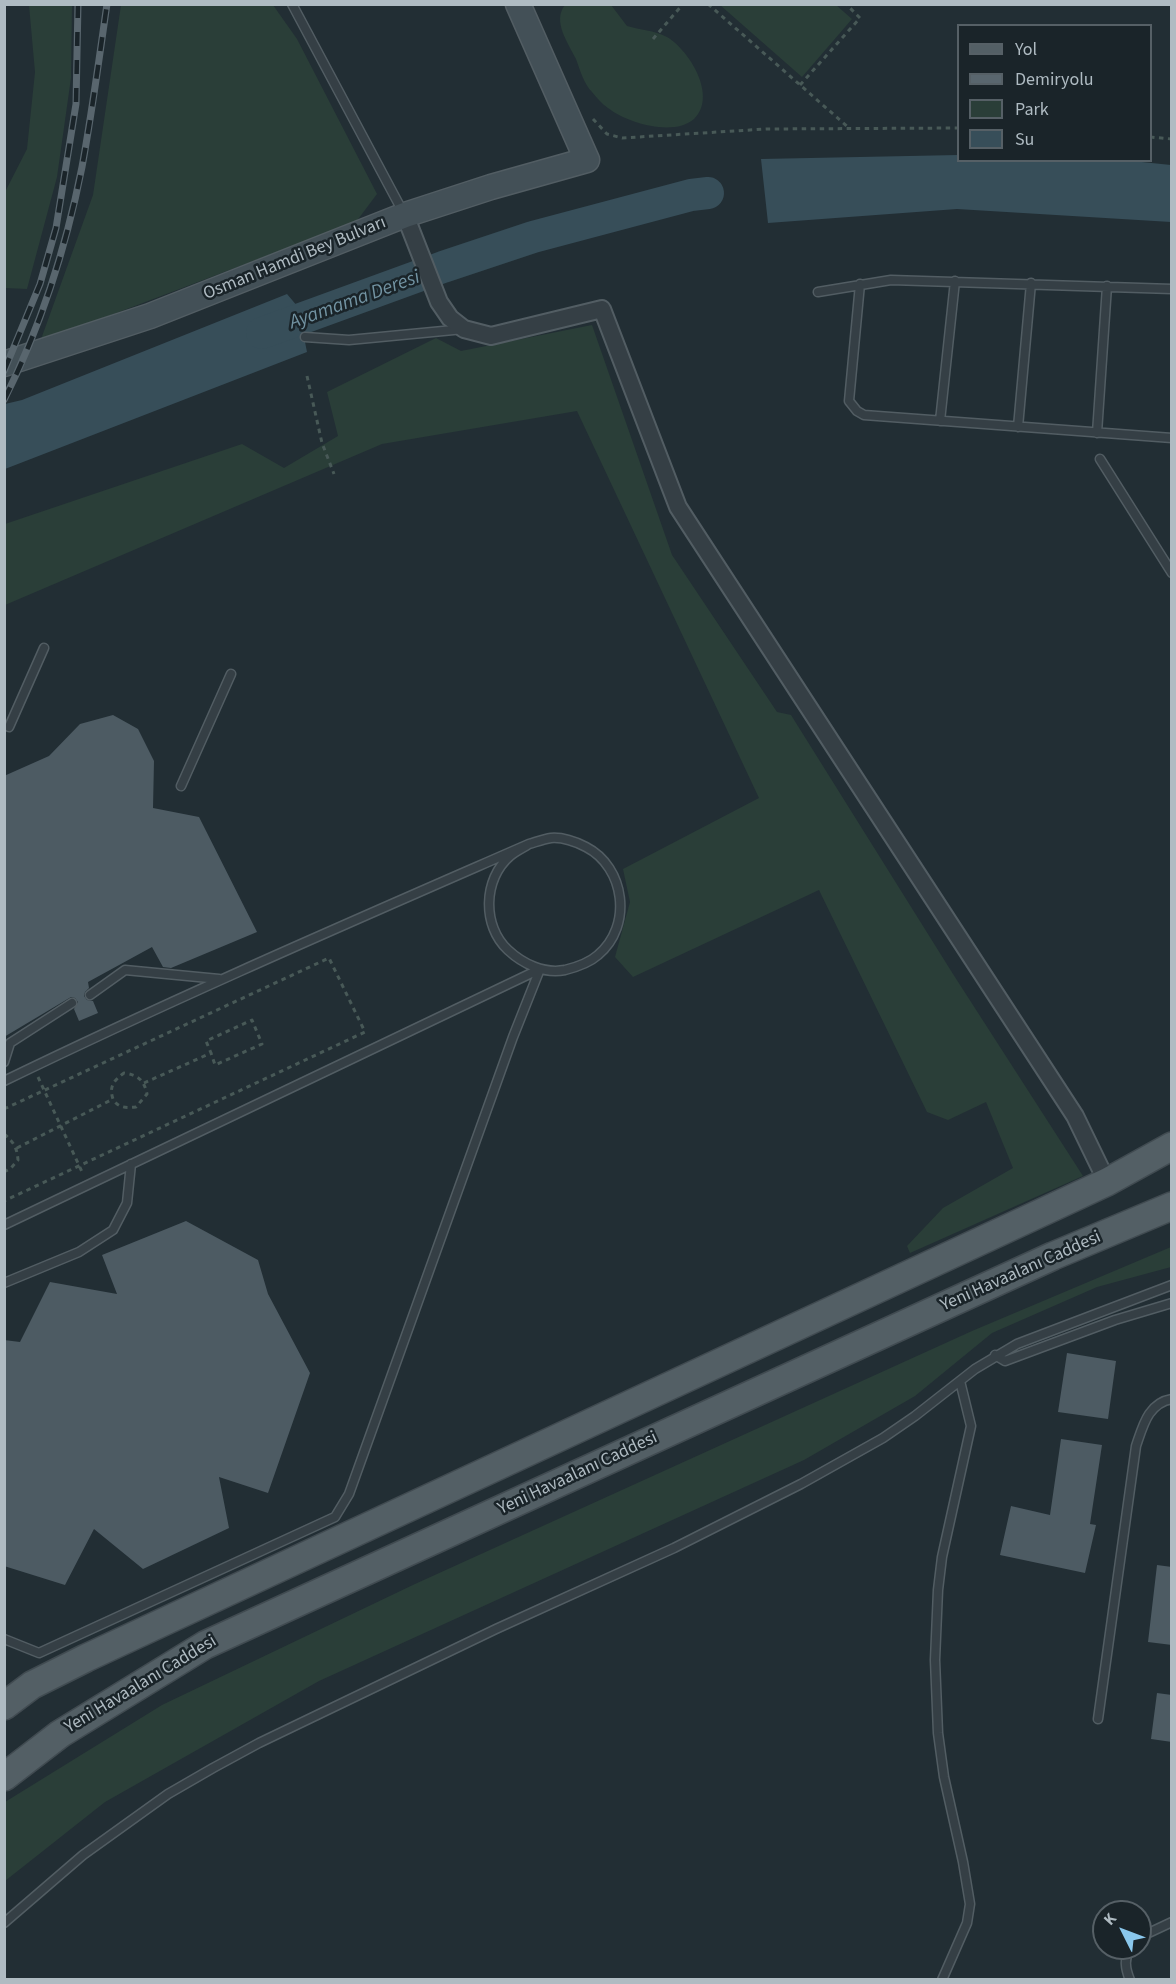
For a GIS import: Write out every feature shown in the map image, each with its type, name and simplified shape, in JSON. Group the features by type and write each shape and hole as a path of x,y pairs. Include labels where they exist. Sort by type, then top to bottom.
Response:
{"main road":[{"path":"4,1706 32,1685 1107,1182 1172,1146"},
{"name":"Yeni Havaalanı Caddesi","path":"4,1777 60,1734 205,1645 1053,1256 1172,1206"},
{"path":"1053,1256 1172,1223"}],"street":[{"name":"Osman Hamdi Bey Bulvarı","path":"4,364 150,316 408,224 490,187 587,160 518,4"},
{"path":"408,224 440,302 450,318 464,329 491,336 602,309 678,507 1075,1116 1107,1182"},
{"path":"4,1698 32,1685"}],"lane":[{"path":"292,4 408,224"},
{"path":"818,292 891,280 1172,288"},
{"path":"940,421 955,281"},
{"path":"1018,427 1031,283"},
{"path":"860,284 849,401 857,411 864,415 1172,438"},
{"path":"1097,433 1107,286"},
{"path":"305,337 349,340 464,329"},
{"path":"1100,459 1172,573"},
{"path":"9,728 44,648"},
{"path":"181,786 231,674"},
{"path":"4,1082 221,979 529,843 552,838 574,841 595,851 611,869 620,890 621,914 613,936 599,954 579,966 560,971 540,969 519,960 501,944 491,922 489,899 495,876 509,857 529,843"},
{"path":"4,1226 540,969"},
{"path":"4,1639 39,1653 335,1516 349,1494 513,1037 540,969"},
{"path":"90,995 125,970 221,979"},
{"path":"4,1062 10,1043 72,1003"},
{"path":"4,1284 79,1252 112,1230 128,1203 131,1164"},
{"path":"4,1923 83,1855 168,1794 213,1767 485,1634 674,1548 801,1484 883,1438 995,1355 1039,1335 1172,1285"},
{"path":"995,1355 1005,1361 1115,1320 1172,1302"},
{"path":"942,1980 967,1923 970,1904 944,1777 938,1733 935,1670 935,1624 942,1557 971,1426 960,1381"},
{"path":"1098,1719 1137,1446 1145,1417 1163,1400 1172,1398"},
{"path":"1152,1931 1172,1922"},
{"path":"1127,1960 1125,1967 1130,1980"}],"path":[{"path":"653,39 683,4"},
{"path":"708,4 850,129"},
{"path":"800,85 860,18 846,4"},
{"path":"622,138 766,129 957,128"},
{"path":"1152,137 1172,139"},
{"path":"307,376 322,443 334,474"},
{"path":"4,1109 329,958 365,1032 4,1201"},
{"path":"252,1020 262,1044 215,1065 211,1053 206,1041 252,1020"},
{"path":"144,1083 211,1053"},
{"path":"33,1067 81,1166 87,1186"},
{"path":"124,1073 135,1075 144,1083 147,1094 135,1107 125,1108 116,1104 113,1099 110,1092 112,1085 124,1073"},
{"path":"17,1148 113,1099"},
{"path":"4,1134 17,1148 18,1160 4,1172"}],"green space":[{"path":"29,5 72,5 71,78 57,177 27,289 5,288 5,192 27,149 35,72"},
{"path":"121,5 273,5 297,39 377,194 356,222 40,342 93,195"},
{"path":"565,5 611,5 627,26 657,33 675,43 692,63 702,86 701,109 694,119 675,127 651,126 627,119 604,105 582,77 563,32 560,18"},
{"path":"720,5 836,5 852,19 802,77"},
{"path":"592,325 672,555 777,712 791,715 1083,1176 910,1253 907,1246 943,1208 1013,1168 986,1102 948,1120 927,1112 819,890 633,977 615,957 630,902 623,869 759,798 577,411 382,444 5,605 5,524 242,444 284,468 338,436 327,392 436,338 461,351"},
{"path":"1171,1247 1171,1267 1097,1287 992,1333 915,1396 804,1460 319,1681 105,1802 5,1881 5,1802 162,1705 415,1584 972,1331"}],"water":[{"path":"957,155 957,162 1142,162 1171,165 1171,222 957,209 768,223 761,159"},
{"path":"287,294 298,307 307,352 5,469 5,404 22,400"}],"building":[{"path":"113,715 138,729 154,761 153,808 199,817 257,932 171,968 163,967 152,947 88,982 89,988 84,996 87,1000 93,1001 98,1013 79,1021 74,1009 78,1002 71,997 4,1037 4,776 49,756 80,724"},
{"path":"186,1221 258,1260 268,1294 310,1373 268,1493 219,1477 229,1528 143,1569 94,1529 65,1585 4,1566 4,1340 20,1342 50,1282 117,1294 102,1255"},
{"path":"1067,1353 1116,1361 1108,1419 1058,1412"},
{"path":"1061,1439 1102,1445 1090,1524 1096,1525 1085,1573 1000,1555 1011,1506 1050,1515"},
{"path":"1157,1565 1172,1567 1172,1645 1148,1642"},
{"path":"1157,1693 1172,1695 1172,1742 1151,1739"}],"waterway":[{"name":"Ayamama Deresi","path":"262,333 533,237 691,195 708,193"}],"railway":[{"path":"4,371 40,284 56,228 76,104 78,4"},
{"path":"4,400 41,315 76,197 86,147 107,4"}]}
